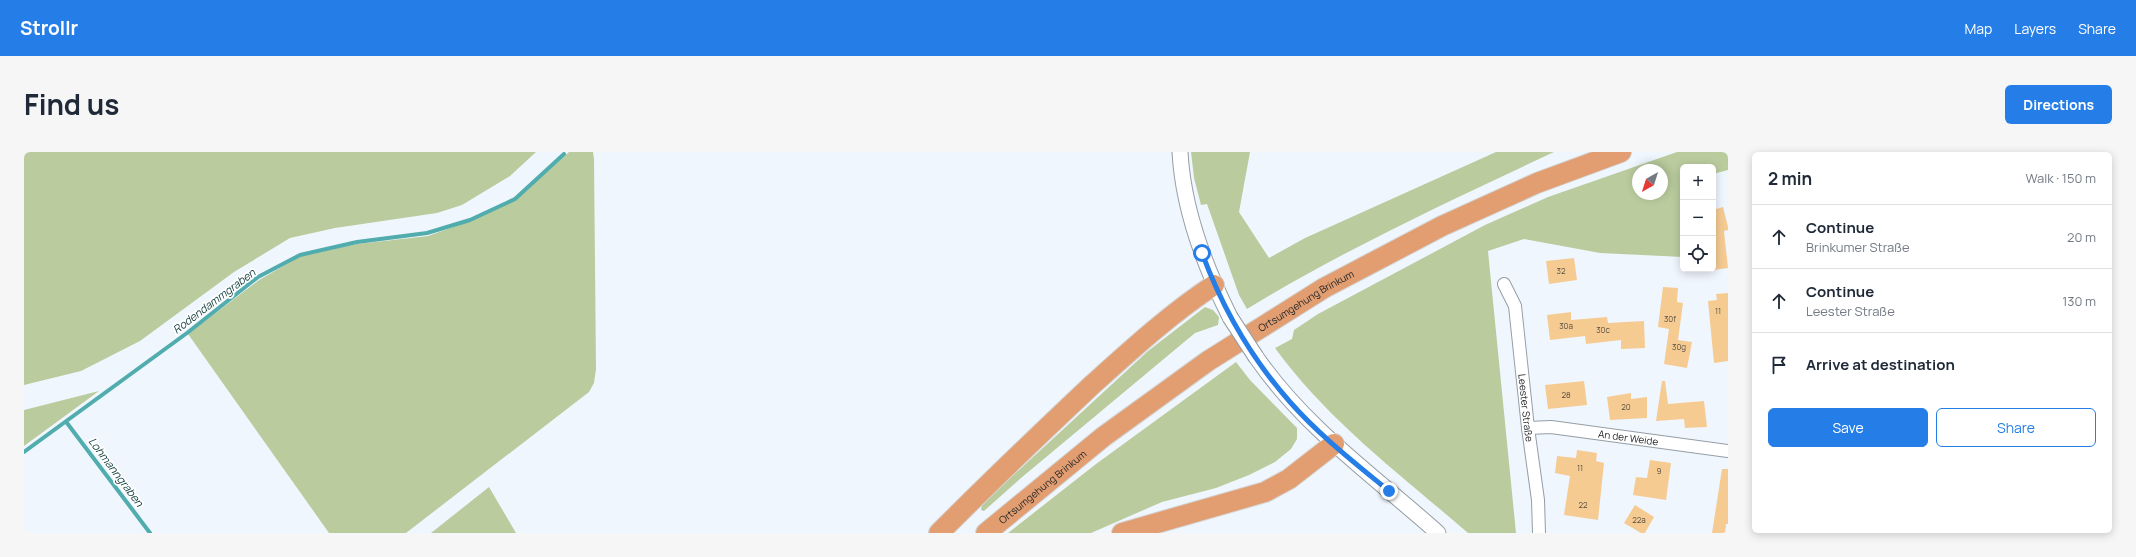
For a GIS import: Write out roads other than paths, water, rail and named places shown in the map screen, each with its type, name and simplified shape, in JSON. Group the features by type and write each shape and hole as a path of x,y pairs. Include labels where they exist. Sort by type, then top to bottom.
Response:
{"highway":[{"name":"Ortsumgehung Brinkum","path":"986,533 1103,437 1208,361 1324,288 1442,226 1537,183 1621,152"},
{"path":"939,533 1022,450 1118,362 1192,300 1214,285"},
{"path":"1122,533 1265,492 1289,479 1334,444"}],"street":[{"path":"1180,152 1185,188 1193,223 1214,285 1230,317 1256,357 1289,401 1334,444 1438,533"},
{"name":"Leester Straße","path":"1504,284 1515,306 1528,428 1538,500 1539,533"},
{"name":"An der Weide","path":"1528,428 1551,427 1728,451"}],"waterway":[{"name":"Rodendammgraben","path":"24,452 187,333 258,277 300,255 357,242 427,233 470,220 515,199 564,154"},
{"name":"Lohmanngraben","path":"67,423 150,533"}]}
